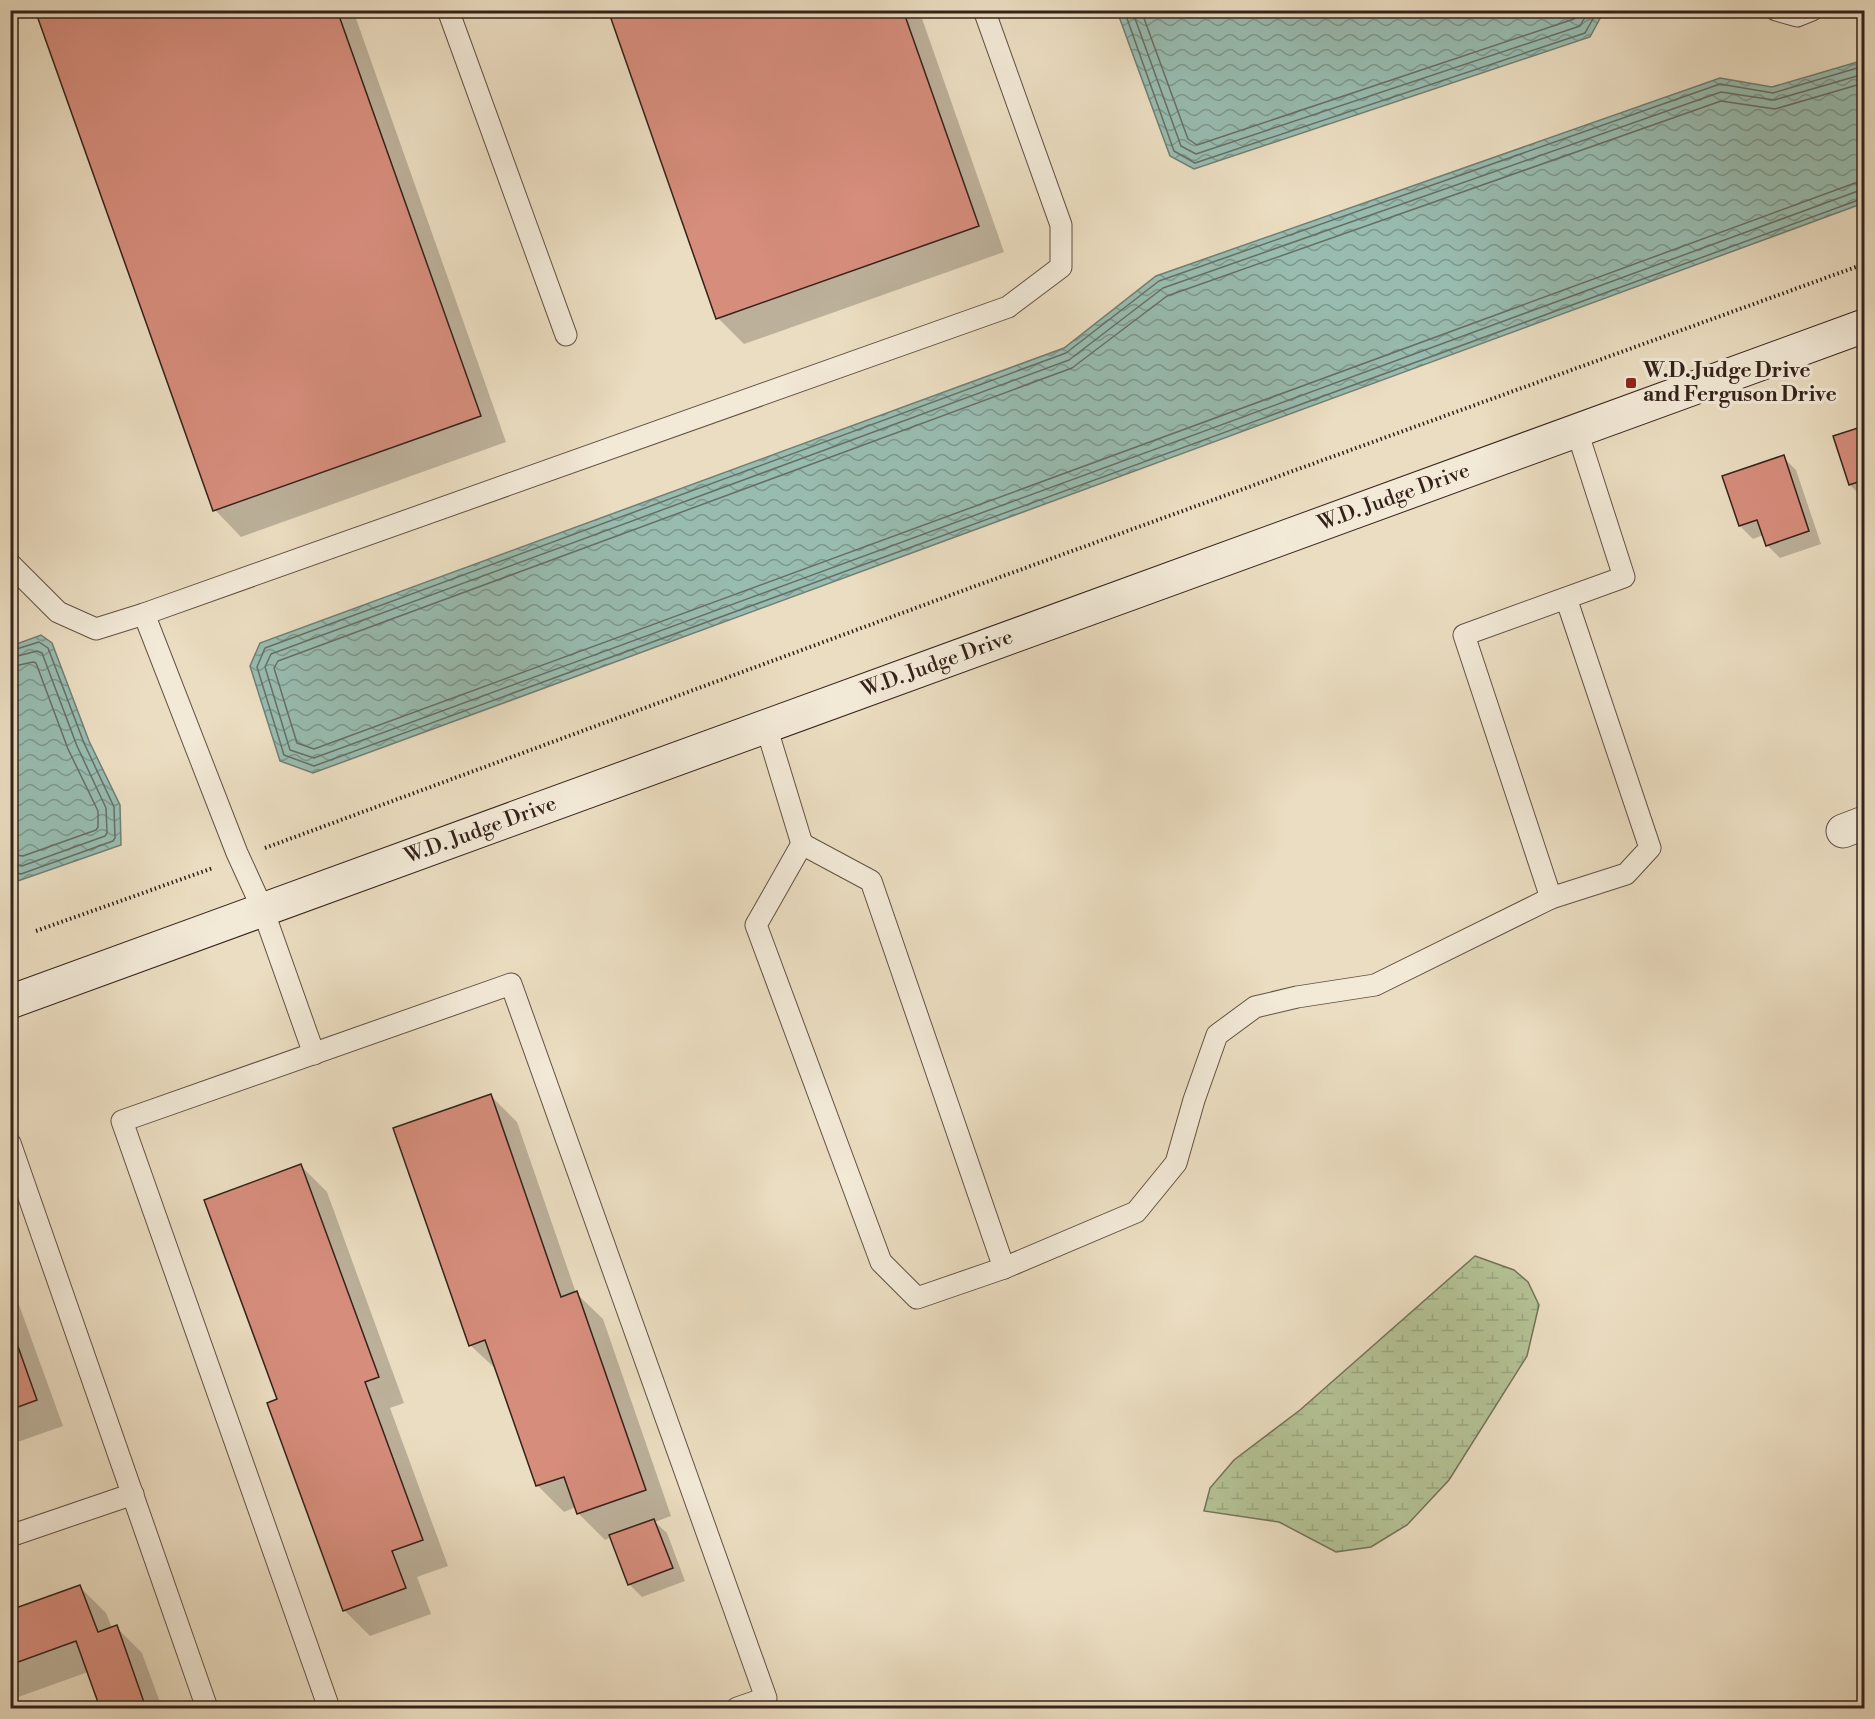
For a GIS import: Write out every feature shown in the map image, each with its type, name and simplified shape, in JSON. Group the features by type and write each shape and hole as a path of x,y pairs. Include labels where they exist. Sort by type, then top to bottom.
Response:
{"street":[{"name":"W.D. Judge Drive","path":"10,1002 1864,326"}],"lane":[{"path":"448,10 566,334"},
{"path":"10,564 58,612 96,629 144,614 1008,307 1061,267 1061,225 984,10"},
{"path":"1776,10 1797,16 1812,10"},
{"path":"1551,898 1464,635 1624,577 1576,431"},
{"path":"802,844 756,925 881,1262 917,1298 1004,1268 1136,1212 1176,1163 1194,1100 1217,1035 1255,1007 1297,997 1375,984 1551,898 1626,874 1650,848 1566,598"},
{"path":"144,614 237,853 263,910 314,1054"},
{"path":"766,726 802,844 871,881 1004,1268"},
{"path":"329,1708 122,1122 511,984 766,1698 737,1708"},
{"path":"10,1143 207,1708"},
{"path":"10,1536 133,1494"}],"path":[{"path":"273,846 1060,555 1864,264"},
{"path":"36,931 194,874"}],"green space":[{"path":"1475,1256 1514,1270 1528,1282 1539,1305 1527,1356 1449,1480 1407,1525 1371,1547 1336,1552 1279,1522 1204,1511 1210,1488 1234,1460 1300,1410"}],"water":[{"path":"1604,10 1590,37 1194,169 1170,156 1117,11"},
{"path":"1864,60 1864,203 313,773 280,761 250,666 260,643 1064,348 1156,276 1720,78 1772,87"},
{"path":"41,635 52,643 89,741 120,805 121,845 18,881 10,875 11,646"}],"building":[{"path":"35,10 337,10 481,416 213,511"},
{"path":"608,10 903,10 979,226 716,319"},
{"path":"1864,426 1864,480 1849,485 1833,436"},
{"path":"1784,455 1809,531 1766,546 1757,520 1739,526 1722,476"},
{"path":"491,1094 561,1297 577,1291 646,1490 577,1514 564,1477 536,1486 485,1340 469,1346 393,1128"},
{"path":"301,1164 379,1377 365,1382 423,1540 392,1551 406,1588 343,1611 267,1403 277,1399 204,1200"},
{"path":"10,1324 37,1400 10,1410"},
{"path":"654,1519 673,1568 628,1585 609,1535"},
{"path":"80,1585 98,1632 117,1625 146,1708 100,1708 76,1641 10,1665 10,1610"}],"place":[{"name":"W.D. Judge Drive and Ferguson Drive","path":"1631,383"}]}
